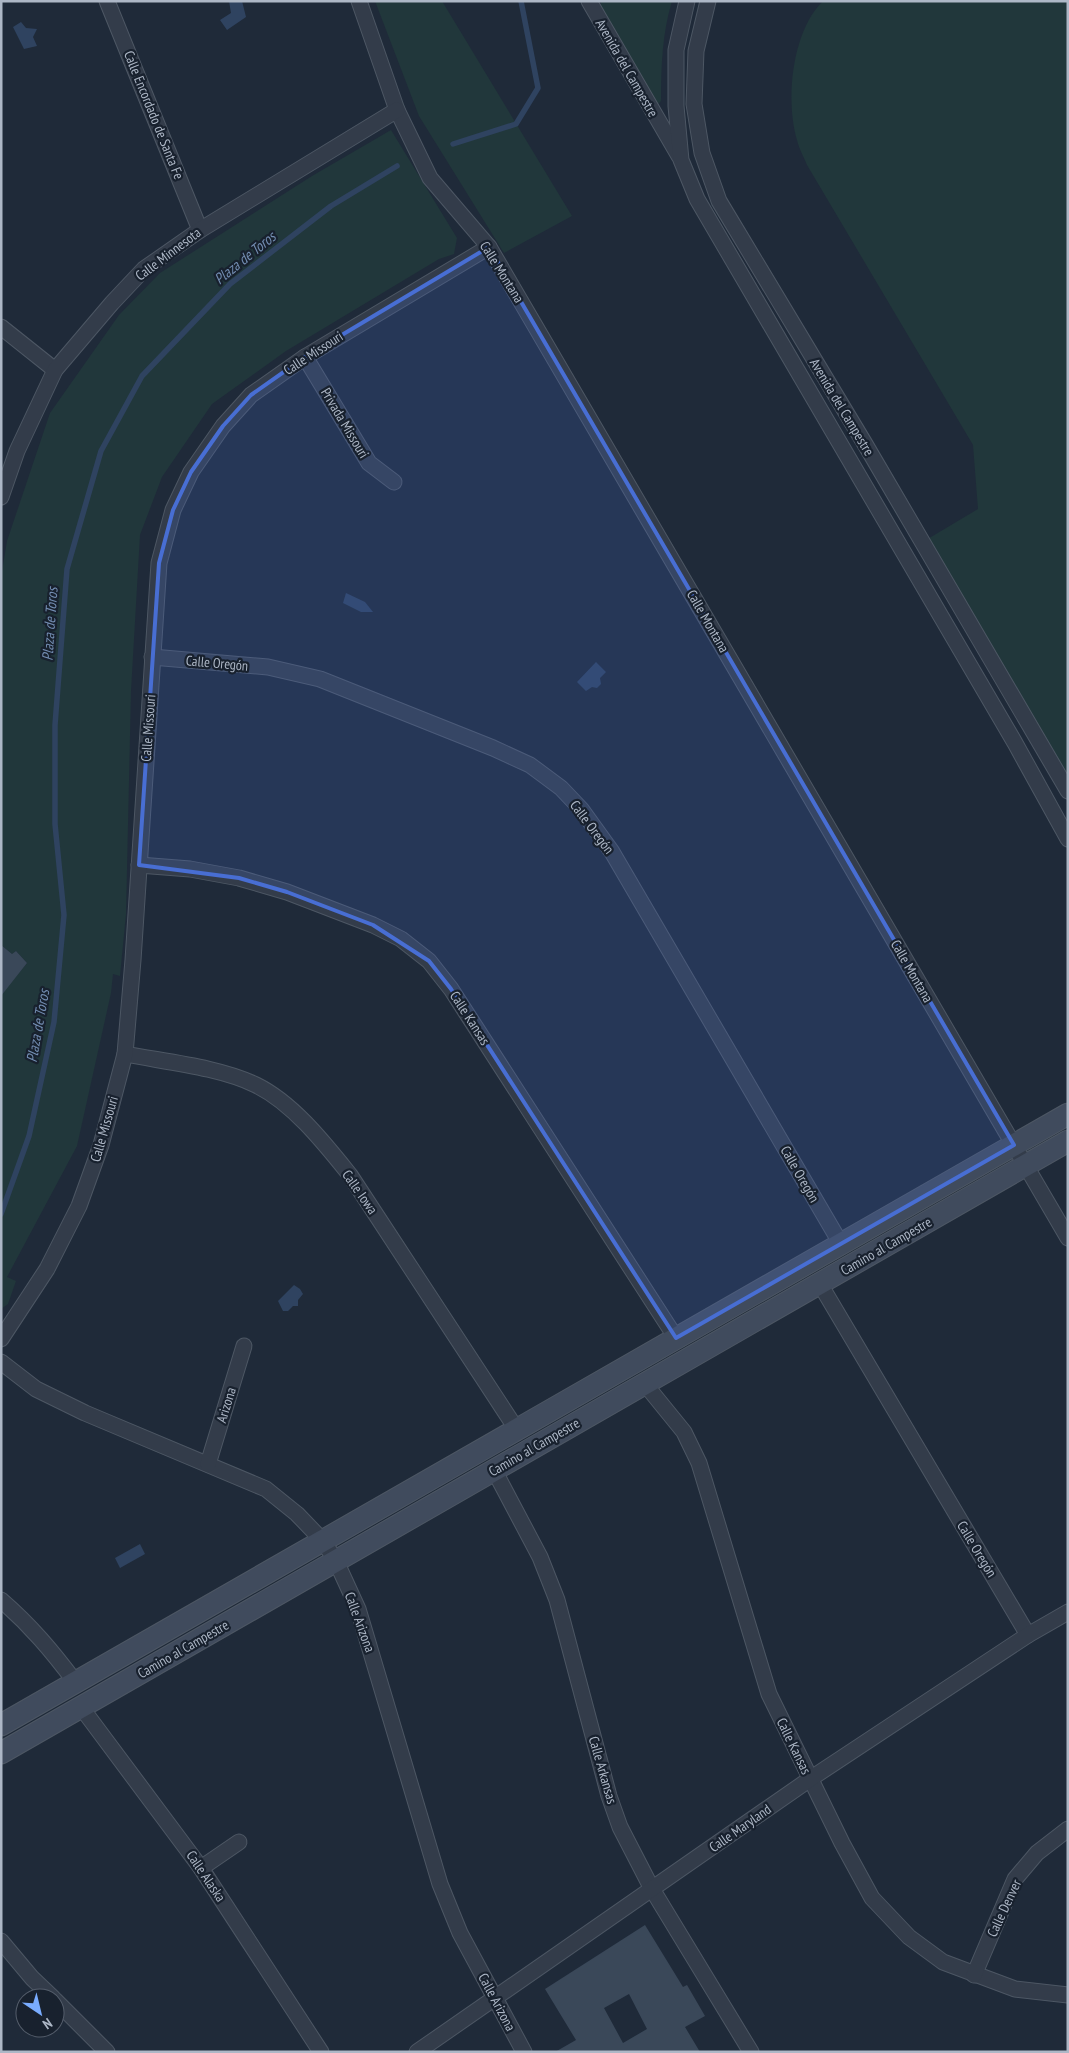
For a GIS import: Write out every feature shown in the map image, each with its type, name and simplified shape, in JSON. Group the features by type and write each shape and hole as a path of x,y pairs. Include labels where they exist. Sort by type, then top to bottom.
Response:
{"street":[{"name":"Calle Encordado de Santa Fe","path":"107,1 200,230"},
{"name":"Calle Montana","path":"359,1 397,110 430,178 489,247 1068,1238"},
{"name":"Avenida del Campestre","path":"589,1 681,160 697,199 1068,839"},
{"name":"Avenida del Campestre","path":"681,160 676,106 676,50 686,1"},
{"name":"Avenida del Campestre","path":"708,1 696,51 694,104 702,153 719,201 865,444 1068,791"},
{"path":"676,50 696,51"},
{"name":"Calle Minnesota","path":"1,497 17,451 55,370 112,303 144,269 200,230 397,110"},
{"name":"Calle Missouri","path":"1,1339 47,1269 79,1206 101,1145 125,1054 159,563 173,510 191,472 223,426 251,395 306,357 489,247"},
{"path":"1,327 55,370"},
{"name":"Privada Missouri","path":"306,357 369,463 394,482"},
{"path":"846,454 865,444"},
{"name":"Calle Oregón","path":"152,656 268,667 320,679 493,748 530,765 561,788 581,809 612,852 841,1244"},
{"path":"1014,743 1034,732"},
{"name":"Calle Kansas","path":"139,865 190,869 230,876 287,892 374,925 401,939 429,961 451,989 676,1338"},
{"name":"Calle Iowa","path":"125,1054 232,1075 258,1086 279,1100 320,1138 350,1175 517,1430"},
{"name":"Camino al Campestre","path":"1,1725 1068,1114"},
{"name":"Camino al Campestre","path":"1,1753 1068,1141"},
{"name":"Calle Oregón","path":"820,1284 1028,1634"},
{"name":"Arizona","path":"208,1464 244,1346"},
{"name":"Calle Arizona","path":"1,1362 36,1389 85,1414 208,1464 266,1490 297,1514 323,1541 336,1561 358,1609 440,1884 460,1934 524,2052"},
{"name":"Calle Kansas","path":"645,1384 684,1432 699,1463 769,1694 810,1779 872,1898 916,1942 943,1962 1015,1989 1068,1995"},
{"name":"Calle Arkansas","path":"494,1470 540,1557 557,1600 620,1827 652,1889 751,2052"},
{"path":"1,1600 47,1644 76,1683"},
{"name":"Calle Maryland","path":"417,2052 810,1779 1028,1634 1068,1612"},
{"name":"Calle Alaska","path":"81,1707 201,1868 321,2052"},
{"name":"Calle Denver","path":"974,1975 1015,1878 1037,1853 1068,1829"},
{"path":"201,1868 239,1842"},
{"path":"1,1941 42,1988"},
{"path":"65,2010 107,2052"}],"highlighted area":[{"path":"489,247 1014,1145 676,1338 451,989 429,961 373,925 287,892 239,878 139,865 159,563 173,510 191,472 223,426 251,395 305,357"}],"green space":[{"path":"375,1 442,1 572,216 504,253 419,116"},
{"path":"601,1 672,1 664,38 661,101 658,104 601,12"},
{"path":"823,1 1068,1 1068,777 926,540 978,509 973,445 807,165 798,143 793,124 792,106 794,67 804,30 812,14"},
{"path":"391,130 457,238 454,254 439,259 286,351 212,404 162,477 140,535 131,691 126,914 120,976 113,974 111,993 77,1146 7,1277 16,1281 8,1304 1,1309 1,995 27,963 16,951 12,954 1,945 1,577 7,541 50,413 119,315 160,273 312,176"}],"water":[{"path":"229,1 242,1 246,17 227,30 220,20 231,13"},
{"path":"21,22 26,28 37,29 33,37 37,46 24,49 13,27"},
{"path":"346,593 365,602 373,612 361,612 343,603"},
{"path":"596,662 606,672 600,678 601,684 597,688 592,687 586,691 577,682"},
{"path":"294,1285 303,1294 298,1300 298,1306 293,1306 288,1311 283,1311 278,1301"},
{"path":"140,1544 145,1554 120,1568 115,1558"}],"building":[{"path":"1,945 12,954 16,951 27,963 1,996"},
{"path":"645,1925 683,1987 687,1985 705,2016 685,2027 700,2052 555,2052 576,2040 545,1989","holes":["629,1994 647,2029 623,2043 604,2008"]}],"waterway":[{"name":"Plaza de Toros","path":"453,144 516,124 538,88 521,1"},
{"name":"Plaza de Toros","path":"1,1214 29,1136 54,1022 64,915 55,824 55,725 67,569 101,451 142,376 230,284 331,206 397,166"}]}
